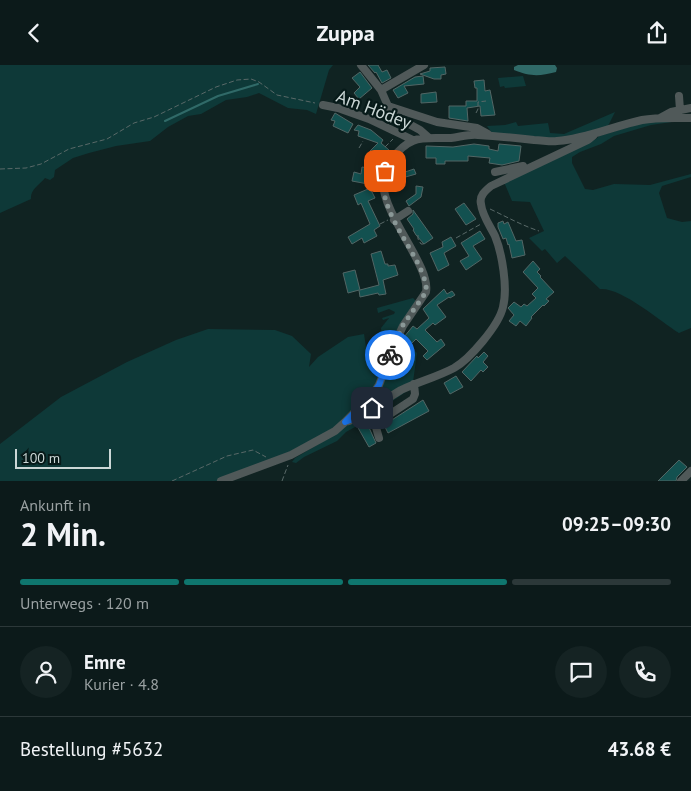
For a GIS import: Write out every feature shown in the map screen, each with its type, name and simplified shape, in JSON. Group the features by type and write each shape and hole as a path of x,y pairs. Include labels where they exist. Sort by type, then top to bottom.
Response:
{"street":[{"path":"361,65 381,91 396,117 420,130 428,137"},
{"path":"381,91 424,65"},
{"path":"679,96 680,110"},
{"name":"Am Hödey","path":"323,105 369,119 413,141"},
{"path":"388,106 437,122 477,128 487,132 490,136"},
{"path":"658,119 671,112 691,108"},
{"path":"221,481 291,455 328,435 345,422 379,385 403,325 426,292 427,287 418,262 394,219 384,187 384,176 389,163 402,148 413,141 428,137 451,138 475,134 556,142 644,120 691,117"},
{"path":"345,422 365,414 414,384 454,368 486,337 498,319 505,299 501,256 496,238 481,205 481,199 491,185 588,140 596,133"},
{"path":"495,172 536,163"},
{"path":"373,186 384,187"},
{"path":"394,219 408,211"},
{"path":"474,349 481,355"},
{"path":"378,438 376,424 413,399 416,394 414,384"},
{"path":"681,481 691,471"}],"path":[{"path":"0,169 26,168 46,162 69,149 107,139 134,123 154,117 216,87 237,80 251,79 259,82 277,95 323,105"},
{"path":"476,113 478,102 486,101"},
{"path":"385,147 397,133"},
{"path":"359,148 363,141"},
{"path":"401,178 404,185"},
{"path":"486,207 504,217 511,218 521,225 539,231"},
{"path":"380,224 394,219"},
{"path":"456,238 488,221"},
{"path":"418,235 416,239 424,245"},
{"path":"172,481 227,456 253,450 274,461"},
{"path":"282,481 291,455"}],"shaded area":[{"path":"0,65 333,65 329,70 316,114 307,110 288,108 259,93 226,100 201,114 188,116 168,127 150,141 116,146 73,158 55,170 54,177 50,180 45,178 33,190 31,199 0,213"},
{"path":"518,65 555,65 557,68 556,72 531,75 514,70 514,67"},
{"path":"523,76 526,86 500,87 498,78"},
{"path":"615,112 607,128 555,140 492,133 487,126 516,122 518,126 548,123 550,133 564,134"},
{"path":"645,122 672,122 651,125 614,136 572,157 572,163 585,189 593,190 614,184 650,185 691,174 691,177 662,186 659,193 667,218 682,222 691,221 691,328 679,333 619,293 600,289 565,256 557,263 545,249 542,251 529,238 544,231 530,202 512,201 504,182 599,136"},
{"path":"413,298 416,301 392,342 383,369 373,390 336,428 289,452 217,481 0,481 0,444 61,397 127,362 176,340 208,329 275,330 292,336 311,354 309,367 318,357 348,337 364,334 366,347 383,344 381,328 389,318 383,320 382,318 395,312 389,309 378,313 377,308"},
{"path":"400,337 417,353 413,382 357,415 371,400"},
{"path":"410,389 375,416 346,432 337,441 304,457 296,463 292,462 295,458 344,426"}],"building":[{"path":"368,65 378,65 382,72 387,70 391,78 382,83 376,72"},
{"path":"445,67 446,74 441,75 441,79 434,79 420,74 430,71 430,68"},
{"path":"360,72 372,88 359,99 354,93 360,87 352,78"},
{"path":"423,76 424,84 404,86 408,93 398,98 393,90 415,77"},
{"path":"484,80 485,91 490,90 495,115 481,116 480,106 467,108 468,121 449,118 449,106 466,106 466,101 477,101 477,88 475,88 474,81"},
{"path":"436,92 437,102 421,103 421,94"},
{"path":"335,113 353,124 348,133 333,126 335,121 331,120"},
{"path":"358,125 371,130 383,140 381,143 389,150 380,160 370,151 378,143 358,136 359,131 354,130"},
{"path":"474,144 489,146 489,149 498,151 499,144 521,146 519,161 502,165 489,163 490,158 468,156 468,161 445,161 445,164 436,164 436,158 426,158 426,146 453,147"},
{"path":"401,163 405,172 414,169 416,174 395,180 391,171 394,165"},
{"path":"362,167 374,169 372,181 368,184 352,181 354,172 361,174"},
{"path":"416,186 423,187 421,197 409,206 406,201 416,194"},
{"path":"368,189 375,198 368,201 380,226 374,230 377,236 364,243 362,238 352,244 348,237 370,224 361,203 358,205 354,195"},
{"path":"464,203 476,219 466,225 455,209"},
{"path":"413,210 433,238 424,244 416,235 407,219 413,214"},
{"path":"503,221 504,224 508,222 516,241 522,240 525,255 512,258 509,244 506,238 503,239 498,227 498,223"},
{"path":"480,231 485,239 473,246 482,259 466,270 460,261 469,256 461,243"},
{"path":"451,237 456,246 444,253 449,265 438,271 430,253 443,247 442,242"},
{"path":"381,251 385,264 388,264 388,266 395,265 398,275 383,280 386,294 379,295 378,293 360,297 359,290 348,293 343,273 355,270 360,290 379,285 371,254"},
{"path":"533,261 540,269 537,272 540,277 554,292 546,299 549,301 531,317 526,326 520,321 516,326 509,321 514,315 508,308 514,302 521,307 524,304 527,306 536,298 532,294 538,288 523,272"},
{"path":"444,289 447,294 452,291 455,295 437,305 446,317 435,325 433,323 425,330 437,342 441,339 445,345 427,360 423,356 428,351 416,339 411,344 404,337 413,326 417,329 429,318 423,309"},
{"path":"484,352 488,356 483,362 488,367 483,372 481,370 471,381 462,372 477,356 478,358"},
{"path":"456,376 463,387 450,394 444,383"},
{"path":"423,400 429,411 388,433 384,425"},
{"path":"366,421 376,443 369,447 357,426"},
{"path":"679,460 687,467 677,477 676,481 658,481"}],"waterway":[{"path":"165,121 218,96 258,84"}],"way so far":[{"path":"385,171 383,183 390,211 418,262 427,287 426,292 403,325 390,355"}],"route":[{"path":"372,408 365,414 345,422 379,385 390,355"}]}
